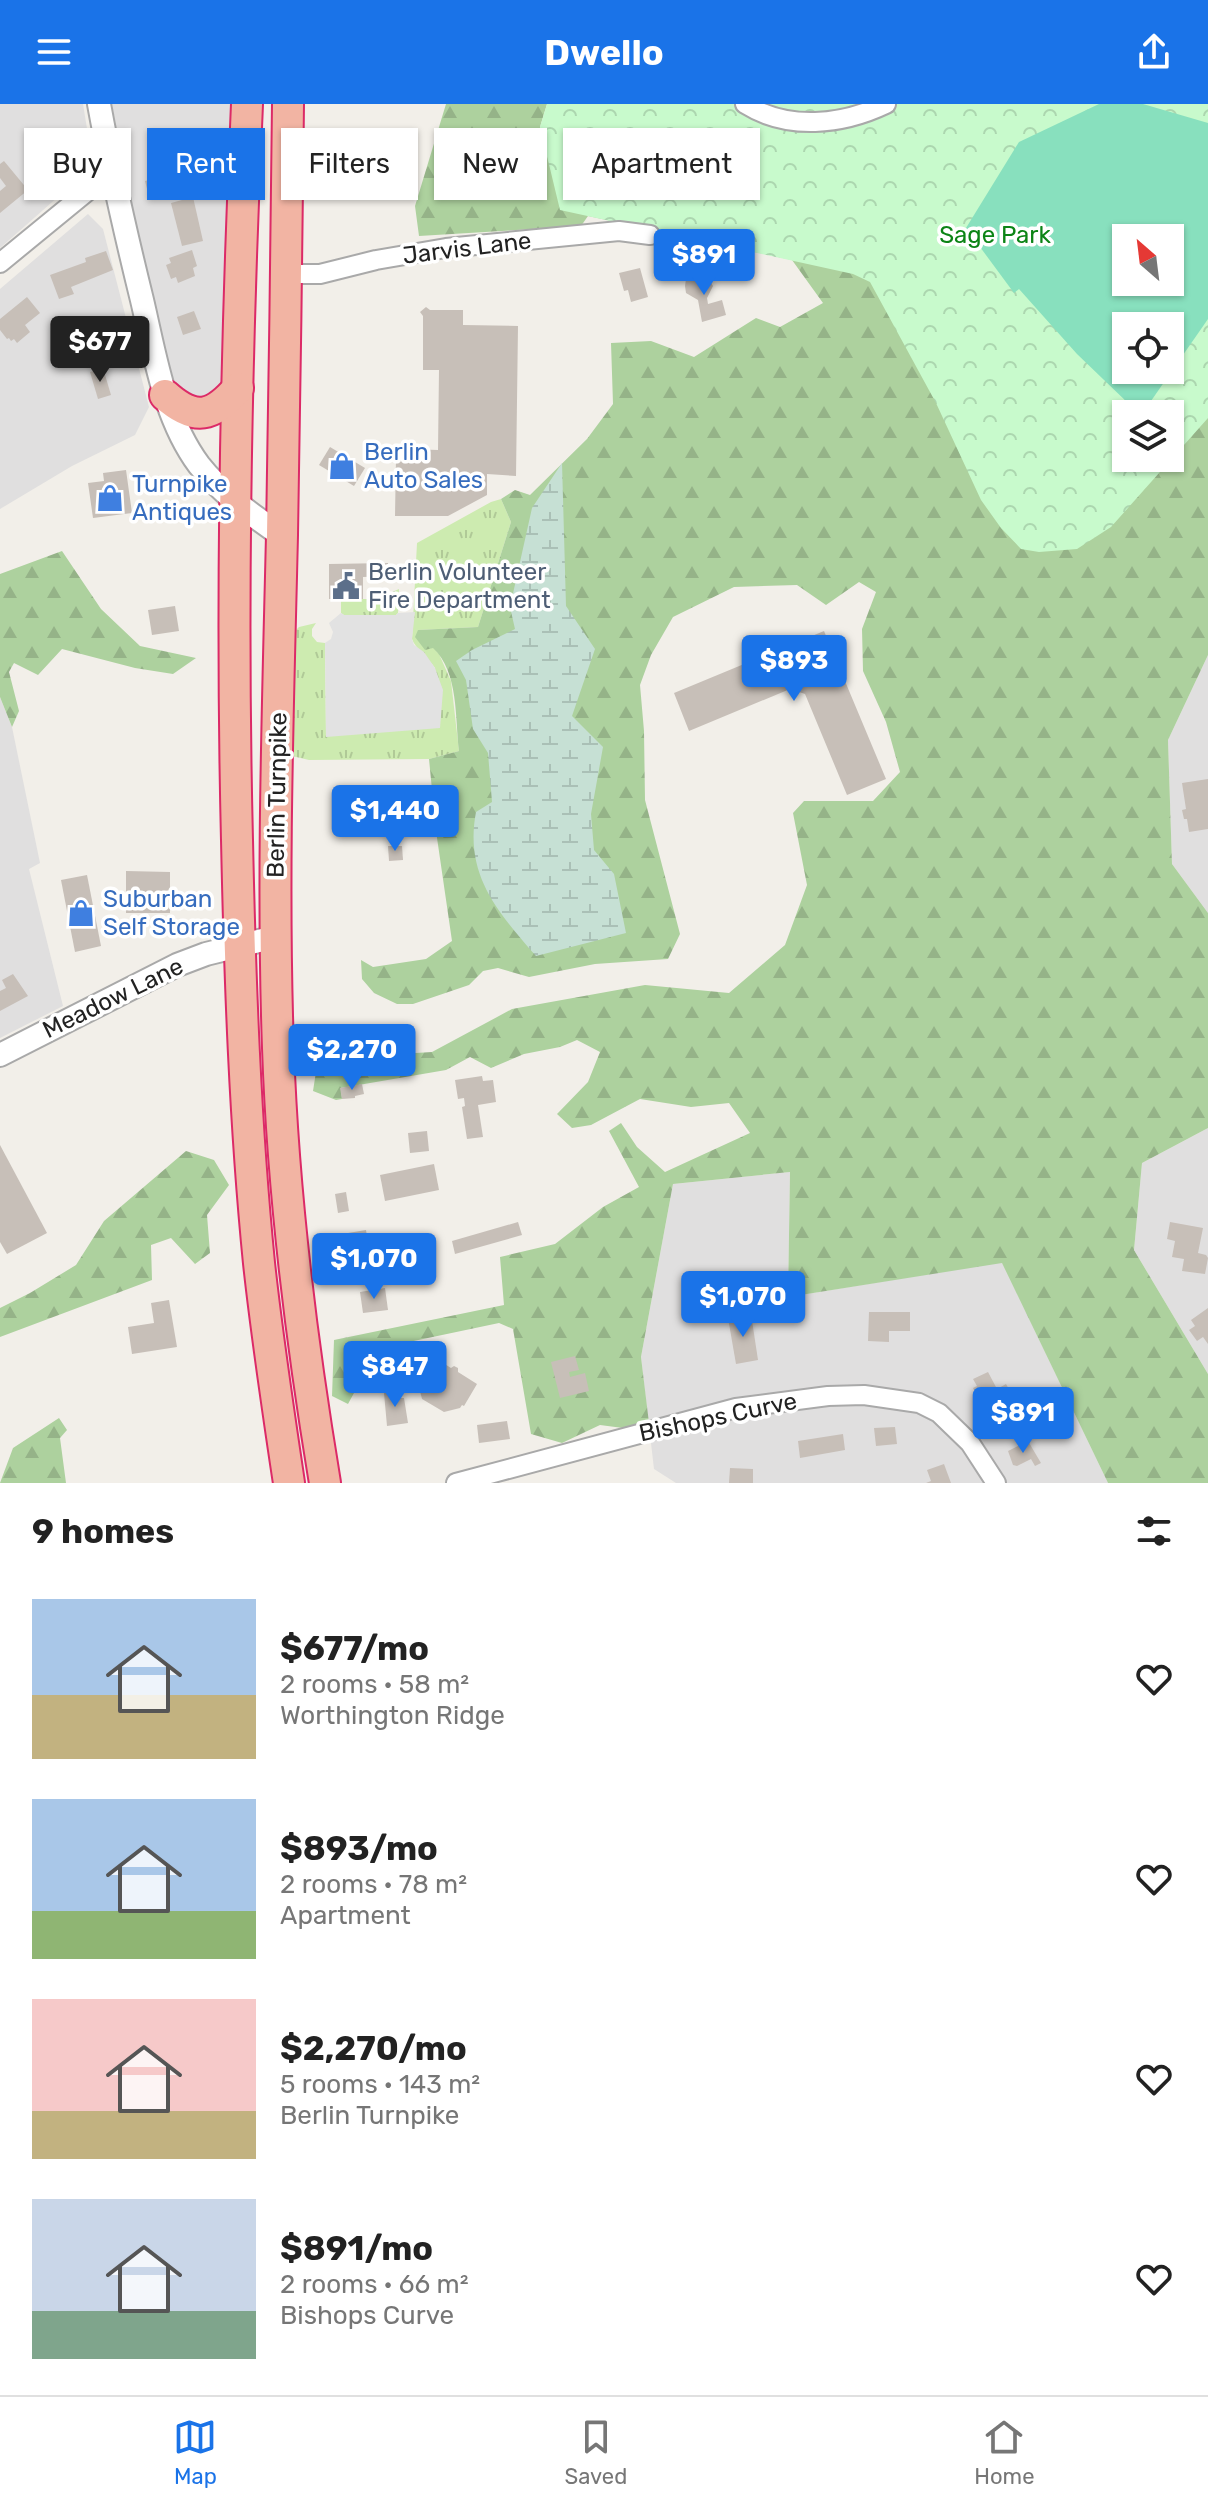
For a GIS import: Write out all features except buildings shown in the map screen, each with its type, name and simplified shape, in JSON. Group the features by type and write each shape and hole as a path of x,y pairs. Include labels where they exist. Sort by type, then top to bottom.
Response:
{"highway":[{"name":"Berlin Turnpike","path":"247,104 235,503 234,674 239,945 246,1102 259,1262 289,1483"},
{"name":"Berlin Turnpike","path":"288,104 275,937 286,1182 302,1337 325,1483"},
{"path":"165,395 191,413 203,414 216,409 238,388"}],"street":[{"path":"99,104 103,128"},
{"path":"745,104 774,117 816,122 855,116 886,104"},
{"path":"0,263 77,200"},
{"path":"118,200 165,395 176,425 198,463 235,503 282,536"},
{"name":"Jarvis Lane","path":"285,274 320,274 446,248 619,231 650,235"},
{"name":"Meadow Lane","path":"0,1055 177,965 275,937"},
{"name":"Bishops Curve","path":"456,1483 736,1408 828,1396 864,1395 919,1403 939,1413 970,1443 996,1483"}],"shaded area":[{"path":"0,104 83,104 87,128 24,128 24,200 54,200 0,248"},
{"path":"112,104 234,104 233,128 147,128 147,200 230,200 223,382 205,404 175,388 130,200 131,128 117,128"},
{"path":"88,214 103,229 149,407 135,435 72,466 0,509 0,289"},
{"path":"415,612 414,645 424,652 435,668 443,690 440,728 326,737 325,643 331,639 333,632 329,623 341,613 396,615"},
{"path":"1208,655 1208,913 1172,864 1168,740"},
{"path":"0,697 12,727 40,863 29,869 63,1006 0,1038"},
{"path":"1208,1128 1208,1374 1134,1250 1142,1163"},
{"path":"790,1172 788,1297 1002,1262 1108,1483 676,1483 654,1469 641,1357 673,1184"}],"green space":[{"path":"446,104 547,104 540,128 439,128"},
{"name":"Sage Park","path":"547,104 1208,104 1208,418 1184,445 1184,400 1112,400 1112,472 1160,472 1111,527 1077,549 1039,552 1021,549 981,500 936,403 870,282 853,274 560,210 547,156 547,128 540,128"},
{"path":"716,104 743,128 681,128"},
{"path":"1099,104 1143,104 1208,123 1208,319 1184,354 1184,312 1112,312 1112,384 1163,384 1152,400 1125,400 1077,354 1019,289 1014,293 966,228 1019,142"},
{"path":"434,143 434,200 547,200 547,154 561,209 574,200 760,200 760,143 1112,452 1112,472 1184,472 1184,433 1208,390 1208,655 1168,740 1172,864 1208,913 1208,1128 1142,1163 1134,1250 1208,1374 1208,1483 1108,1483 1002,1263 788,1297 790,1172 673,1184 641,1357 649,1423 623,1428 600,1425 562,1443 531,1434 513,1329 499,1323 352,1354 354,1393 348,1404 332,1396 334,1340 504,1305 500,1257 555,1244 603,1207 639,1187 609,1131 621,1123 637,1147 665,1172 750,1133 729,1103 691,1107 640,1099 591,1125 572,1128 557,1114 588,1082 600,1052 577,1040 560,1047 524,1054 491,1068 470,1057 446,1070 341,1088 342,1099 336,1100 313,1091 318,1059 432,1052 512,1009 645,985 729,993 785,945 807,885 793,813 804,801 873,801 900,772 886,722 863,671 862,629 876,592 859,582 826,605 797,585 734,587 673,617 651,655 640,685 645,800 680,934 668,959 595,964 529,977 498,968 483,971 469,985 413,1004 397,1004 374,993 362,979 361,960 373,967 426,959 452,941 429,759 459,751 454,696 441,658 433,648 425,650 415,637 418,630 478,627 511,522 501,499 515,490 530,495 587,439 613,404 611,343 651,341 694,357 756,318 780,327 823,303 792,260 588,216 581,226 419,236 415,206"},
{"path":"562,463 566,606 595,649 572,716 603,747 591,814 594,850 614,874 626,933 536,956 497,908 480,874 474,834 476,812 492,802 488,753 473,729 466,680 456,661 515,629 510,607 532,508"},
{"path":"501,499 511,522 478,627 418,630 439,654 451,681 459,751 429,759 309,760 292,756 294,632 299,627 316,623 312,636 317,642 325,643 326,737 435,668 412,639 417,543"},
{"path":"62,551 101,609 140,646 196,658 173,674 135,668 62,649 38,675 14,663 9,672 19,711 12,727 0,697 0,574"},
{"path":"399,589 396,615 341,613 341,599 376,599"},
{"path":"186,1151 214,1160 229,1185 207,1215 210,1253 195,1264 171,1238 151,1245 152,1280 0,1337 0,1308 76,1265 104,1221"},
{"path":"59,1418 67,1430 60,1438 66,1483 0,1483 13,1448"}],"place":[{"name":"Berlin Auto Sales","path":"342,466"},
{"name":"Turnpike Antiques","path":"110,498"},
{"name":"Berlin Volunteer Fire Department","path":"346,586"},
{"name":"Suburban Self Storage","path":"81,913"}]}
